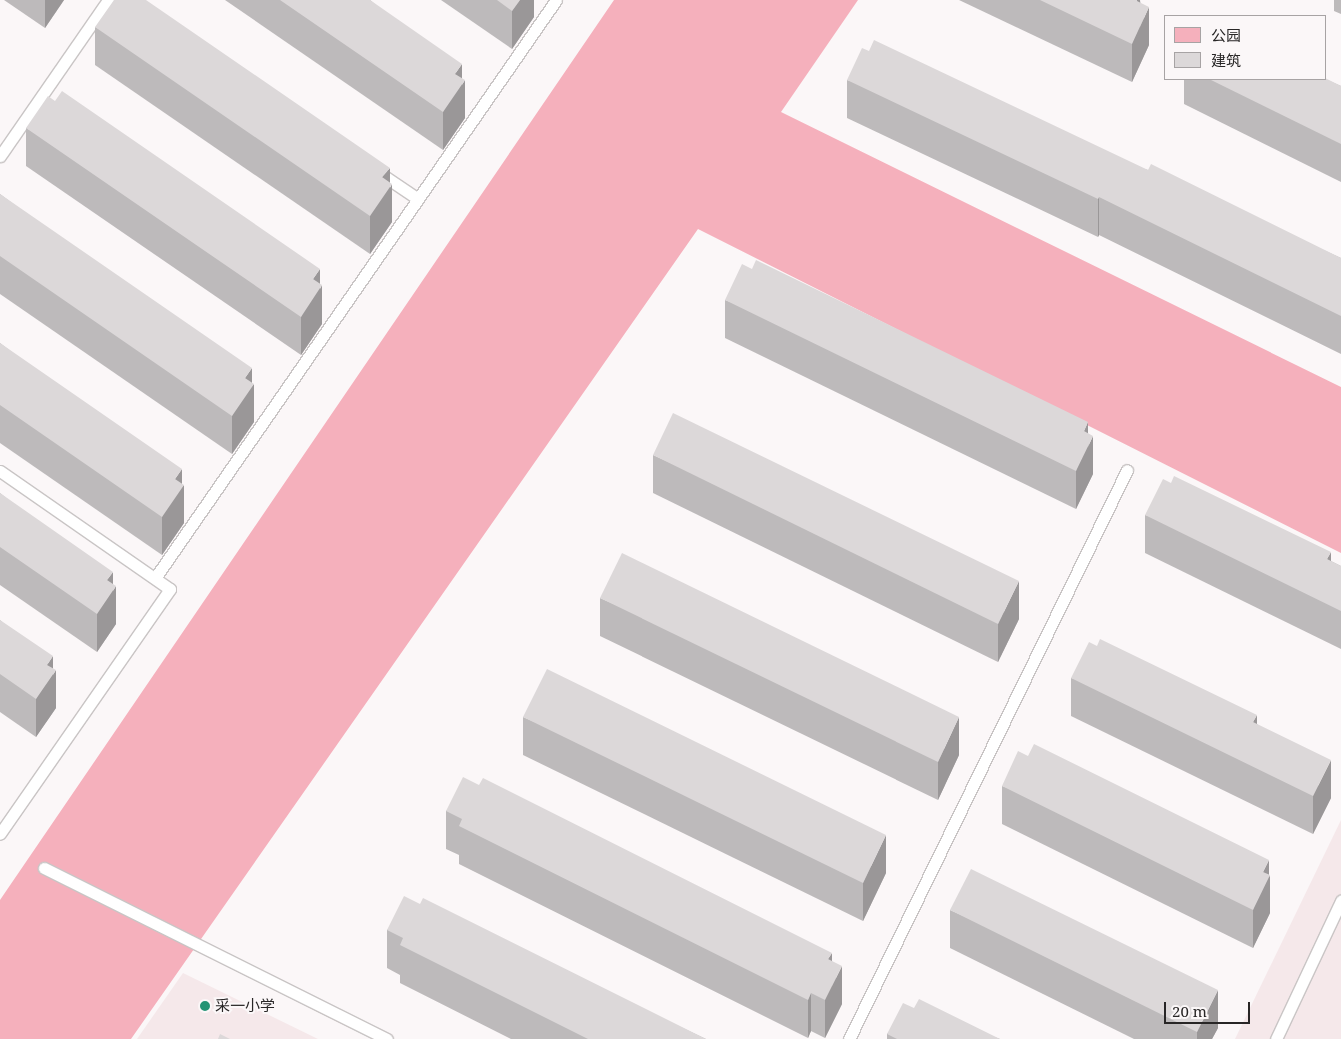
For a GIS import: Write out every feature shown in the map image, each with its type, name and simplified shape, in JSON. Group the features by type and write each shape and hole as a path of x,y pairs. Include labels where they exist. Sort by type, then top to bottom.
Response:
{"lane":[{"path":"0,156 108,0"},
{"path":"155,578 556,0"},
{"path":"370,166 418,199"},
{"path":"849,1039 1127,470"},
{"path":"0,471 170,589 0,834"},
{"path":"44,868 387,1039"},
{"path":"1276,1039 1341,901"}],"shaded area":[{"path":"1341,820 1341,1039 1235,1039"},
{"name":"采一小学","path":"183,973 318,1039 137,1039"}],"green space":[{"path":"614,0 858,0 781,112 1341,387 1341,553 698,229 131,1039 0,1039 0,900"}],"building":[{"path":"114,0 146,0 390,168 382,177 392,184 370,216 95,27"},
{"path":"280,0 370,0 462,64 455,74 465,80 443,112"},
{"path":"497,0 520,0 512,11"},
{"path":"1040,0 1137,0 1149,7 1132,44"},
{"path":"874,40 1148,170 1151,164 1341,258 1341,316 1099,197 1098,199 847,80 862,48 869,51"},
{"path":"1326,78 1341,86 1341,144 1211,80"},
{"path":"62,91 320,269 313,279 322,285 301,317 26,128 48,96 55,101"},
{"path":"0,194 252,368 245,378 254,384 232,416 0,256"},
{"path":"756,260 1088,422 1084,431 1093,436 1076,471 725,300 742,264 752,269"},
{"path":"0,343 182,469 175,479 184,485 162,517 0,405"},
{"path":"673,413 1019,581 998,624 653,455"},
{"path":"1174,476 1331,552 1327,559 1341,566 1341,611 1145,515 1163,479 1171,483"},
{"path":"0,493 113,572 107,580 116,586 97,614 0,547"},
{"path":"622,553 959,717 938,762 600,598"},
{"path":"0,620 53,656 47,665 56,670 36,699 0,674"},
{"path":"1100,639 1257,715 1253,722 1331,760 1313,796 1071,678 1089,642 1097,646"},
{"path":"547,669 886,835 863,883 523,717"},
{"path":"1034,744 1269,860 1263,872 1270,875 1253,910 1002,786 1018,751 1028,756"},
{"path":"463,777 479,785 483,778 832,953 828,959 842,966 825,1000 811,993 808,1000 459,826 462,819 446,811"},
{"path":"971,869 1218,990 1197,1032 950,910"},
{"path":"404,896 420,904 423,898 706,1039 588,1039 400,945 403,938 387,930"},
{"path":"919,999 1000,1039 897,1039 887,1034 903,1003 914,1008"},
{"path":"220,1034 230,1039 218,1039"}],"place":[{"name":"采一小学","path":"205,1006"}]}
